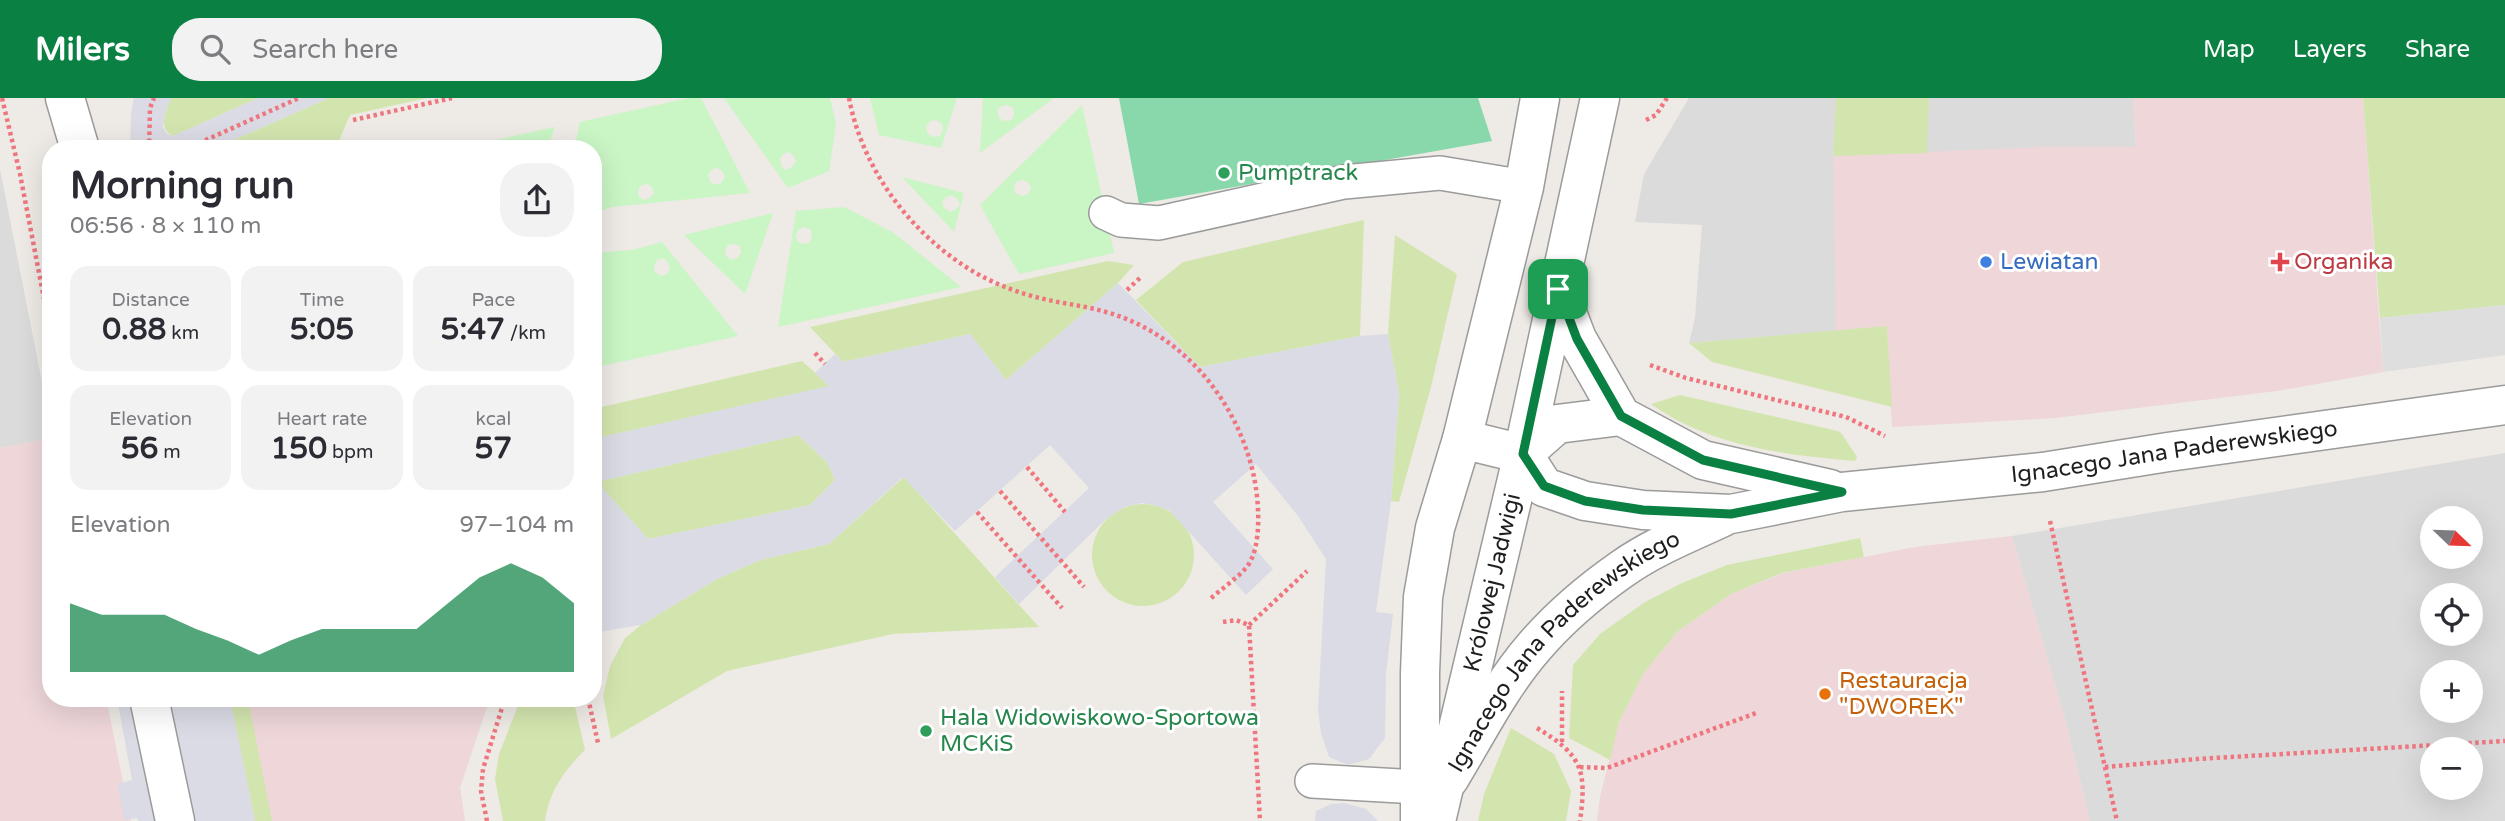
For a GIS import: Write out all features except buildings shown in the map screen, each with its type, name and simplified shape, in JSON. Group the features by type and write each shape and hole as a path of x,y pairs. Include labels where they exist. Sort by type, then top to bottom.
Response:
{"street":[{"path":"65,98 77,140"},
{"path":"1428,797 1420,673 1423,597 1435,528 1462,439 1524,187 1540,98"},
{"name":"Królowej Jadwigi","path":"1436,821 1428,797 1467,685 1523,454 1600,98"},
{"path":"1462,439 1523,454 1557,424 1621,416 1577,339 1558,289"},
{"name":"Ignacego Jana Paderewskiego","path":"1428,797 1534,647 1581,602 1624,567 1731,514 1842,492 2043,472 2505,405"},
{"name":"Ignacego Jana Paderewskiego","path":"1621,416 1703,460 1842,492"},
{"name":"Ignacego Jana Paderewskiego","path":"1523,454 1544,486 1585,501 1643,510 1731,514"},
{"path":"151,707 175,821"}],"lane":[{"path":"1105,213 1121,220 1158,223 1344,182 1440,173 1524,187"},
{"path":"1312,782 1428,797"}],"path":[{"path":"2,98 42,288"},
{"path":"149,140 150,107 155,98"},
{"path":"206,140 299,98"},
{"path":"354,120 452,98"},
{"path":"849,98 863,147 887,190 904,213 946,253 990,280 1033,296 1126,318 1168,342 1184,355 1225,404 1244,441 1251,462 1258,512 1256,540 1246,568 1209,600"},
{"path":"1644,121 1656,115 1667,98"},
{"path":"1127,290 1142,276"},
{"path":"815,353 825,364"},
{"path":"1640,360 1686,378 1846,417"},
{"path":"1027,467 1065,512"},
{"path":"1000,491 1084,587"},
{"path":"976,512 1062,608"},
{"path":"2050,520 2118,821"},
{"path":"1249,625 1307,571"},
{"path":"1223,622 1236,620 1249,625"},
{"path":"1249,625 1260,821"},
{"path":"1562,688 1562,743"},
{"path":"487,821 481,791 483,769 502,707"},
{"path":"591,707 598,743"},
{"path":"1580,767 1608,768 1759,712"},
{"path":"1531,725 1562,743 1580,767 1584,794 1580,821"},
{"path":"2105,767 2505,741"}],"shaded area":[{"path":"134,98 171,98 163,127 167,134 173,136 258,98 329,98 233,140 130,140"},
{"path":"1689,98 2133,98 2136,147 1836,331 1689,343 1695,318 1702,225 1635,222 1644,174"},
{"path":"2133,98 2363,98 2383,372 2277,391 2055,418 1892,427 1887,326 1836,331 1833,156 2040,147 2136,147"},
{"path":"0,169 42,382 42,440 0,448"},
{"path":"1118,283 1200,367 1360,336 1388,334 1399,394 1391,501 1376,612 1393,614 1386,674 1385,738 1369,759 1348,765 1329,757 1321,733 1318,710 1326,559 1298,516 1256,464 1213,502 1273,569 1246,595 1170,511 1141,503 1124,507 1105,520 1019,604 995,577 1089,488 1050,445 955,531 903,477 829,544 760,560 717,579 641,625 602,632 602,488 648,539 810,505 835,480 827,462 798,435 602,481 602,437 829,386 815,373 835,354 843,362 970,334 1006,380"},
{"path":"2505,305 2505,355 2383,372 2380,318"},
{"path":"42,440 42,707 108,707 131,821 0,821 0,448"},
{"path":"2505,453 2505,821 2090,821 2065,719 2012,536"},
{"path":"2012,536 2065,719 2090,821 1597,821 1600,797 1619,722 1643,674 1677,632 1731,594 1783,573 1915,547"},
{"path":"119,707 137,707 160,821 138,821 137,818 124,820 118,784 132,780"},
{"path":"166,707 232,707 255,821 189,821"},
{"path":"232,707 487,707 460,788 465,821 255,821"},
{"path":"1344,803 1366,809 1378,821 1315,821 1316,811 1331,804"}],"green space":[{"path":"171,98 258,98 173,136 165,129 164,124"},
{"path":"329,98 427,98 350,115 339,140 233,140"},
{"path":"689,98 701,98 750,193 612,207 602,211 602,140 576,140 580,122","holes":["718,168 725,178 721,183 716,185 710,182 708,175 712,169","648,184 654,193 650,198 644,200 639,197 638,190 641,185"]},
{"path":"724,98 830,98 836,124 829,171 788,188","holes":["789,152 796,162 792,167 786,170 781,166 780,159 783,154"]},
{"path":"870,98 957,98 941,148 879,135","holes":["936,120 942,124 940,136 933,137 928,134 926,127 930,121"]},
{"path":"983,98 1054,98 980,153","holes":["1001,106 1013,108 1014,115 1011,120 1004,121 999,118 997,111"]},
{"name":"Pumptrack","path":"1119,98 1478,98 1492,141 1139,204"},
{"path":"1836,98 1929,98 1927,153 1833,156"},
{"path":"2363,98 2505,98 2505,305 2380,318"},
{"path":"1082,105 1114,253 1019,274 980,205","holes":["1017,181 1029,183 1031,189 1027,195 1015,193"]},
{"path":"555,127 550,140 496,140"},
{"path":"902,177 964,193 954,232","holes":["952,195 958,199 960,205 955,210 950,212 944,208 942,202 946,197"]},
{"path":"844,207 894,233 961,287 778,327 796,211","holes":["805,227 811,230 809,243 802,244 797,241 799,229"]},
{"path":"773,213 745,294 684,235","holes":["728,245 740,246 741,253 737,258 732,260 726,256"]},
{"path":"1364,220 1360,336 1200,367 1136,300 1183,262"},
{"path":"1395,235 1457,274 1431,387 1399,502 1391,501 1399,394 1388,334"},
{"path":"662,242 738,336 602,366 602,252 632,250","holes":["663,258 670,268 667,274 661,276 655,272 654,266 657,260"]},
{"path":"1108,261 1134,265 1118,283 1006,380 970,334 843,362 810,327"},
{"path":"1887,326 1892,407 1712,362 1689,343"},
{"path":"802,361 830,386 602,437 602,407"},
{"path":"1680,395 1838,431 1857,457 1855,461 1828,459 1748,446 1698,430 1651,404"},
{"path":"798,435 827,462 835,480 810,505 648,539 602,488 602,481"},
{"path":"904,477 1039,627 893,634 727,671 611,739 603,696 610,666 625,638 641,625 717,579 760,560 829,544"},
{"path":"1143,504 1162,508 1179,519 1190,536 1194,555 1190,574 1179,591 1162,602 1143,606 1124,602 1107,591 1096,574 1092,555 1096,536 1107,519 1124,508"},
{"path":"1860,538 1864,557 1782,573 1731,594 1677,632 1643,674 1619,722 1610,760 1569,738 1573,665 1600,634 1645,602 1682,583 1727,565"},
{"path":"232,707 250,707 272,821 255,821"},
{"path":"517,707 575,707 585,750 559,782 545,821 503,821 495,779 499,754"},
{"path":"1511,728 1554,754 1571,791 1566,821 1478,821 1484,794"}],"place":[{"name":"Pumptrack","path":"1224,173"},
{"name":"Lewiatan","path":"1986,262"},
{"name":"Organika","path":"2280,262"},
{"name":"Restauracja \"DWOREK\"","path":"1825,694"},
{"name":"Hala Widowiskowo-Sportowa MCKiS","path":"926,731"}],"route":[{"path":"1558,289 1577,339 1621,416 1703,460 1842,492 1731,514 1643,510 1585,501 1544,486 1523,454 1558,289"}]}
